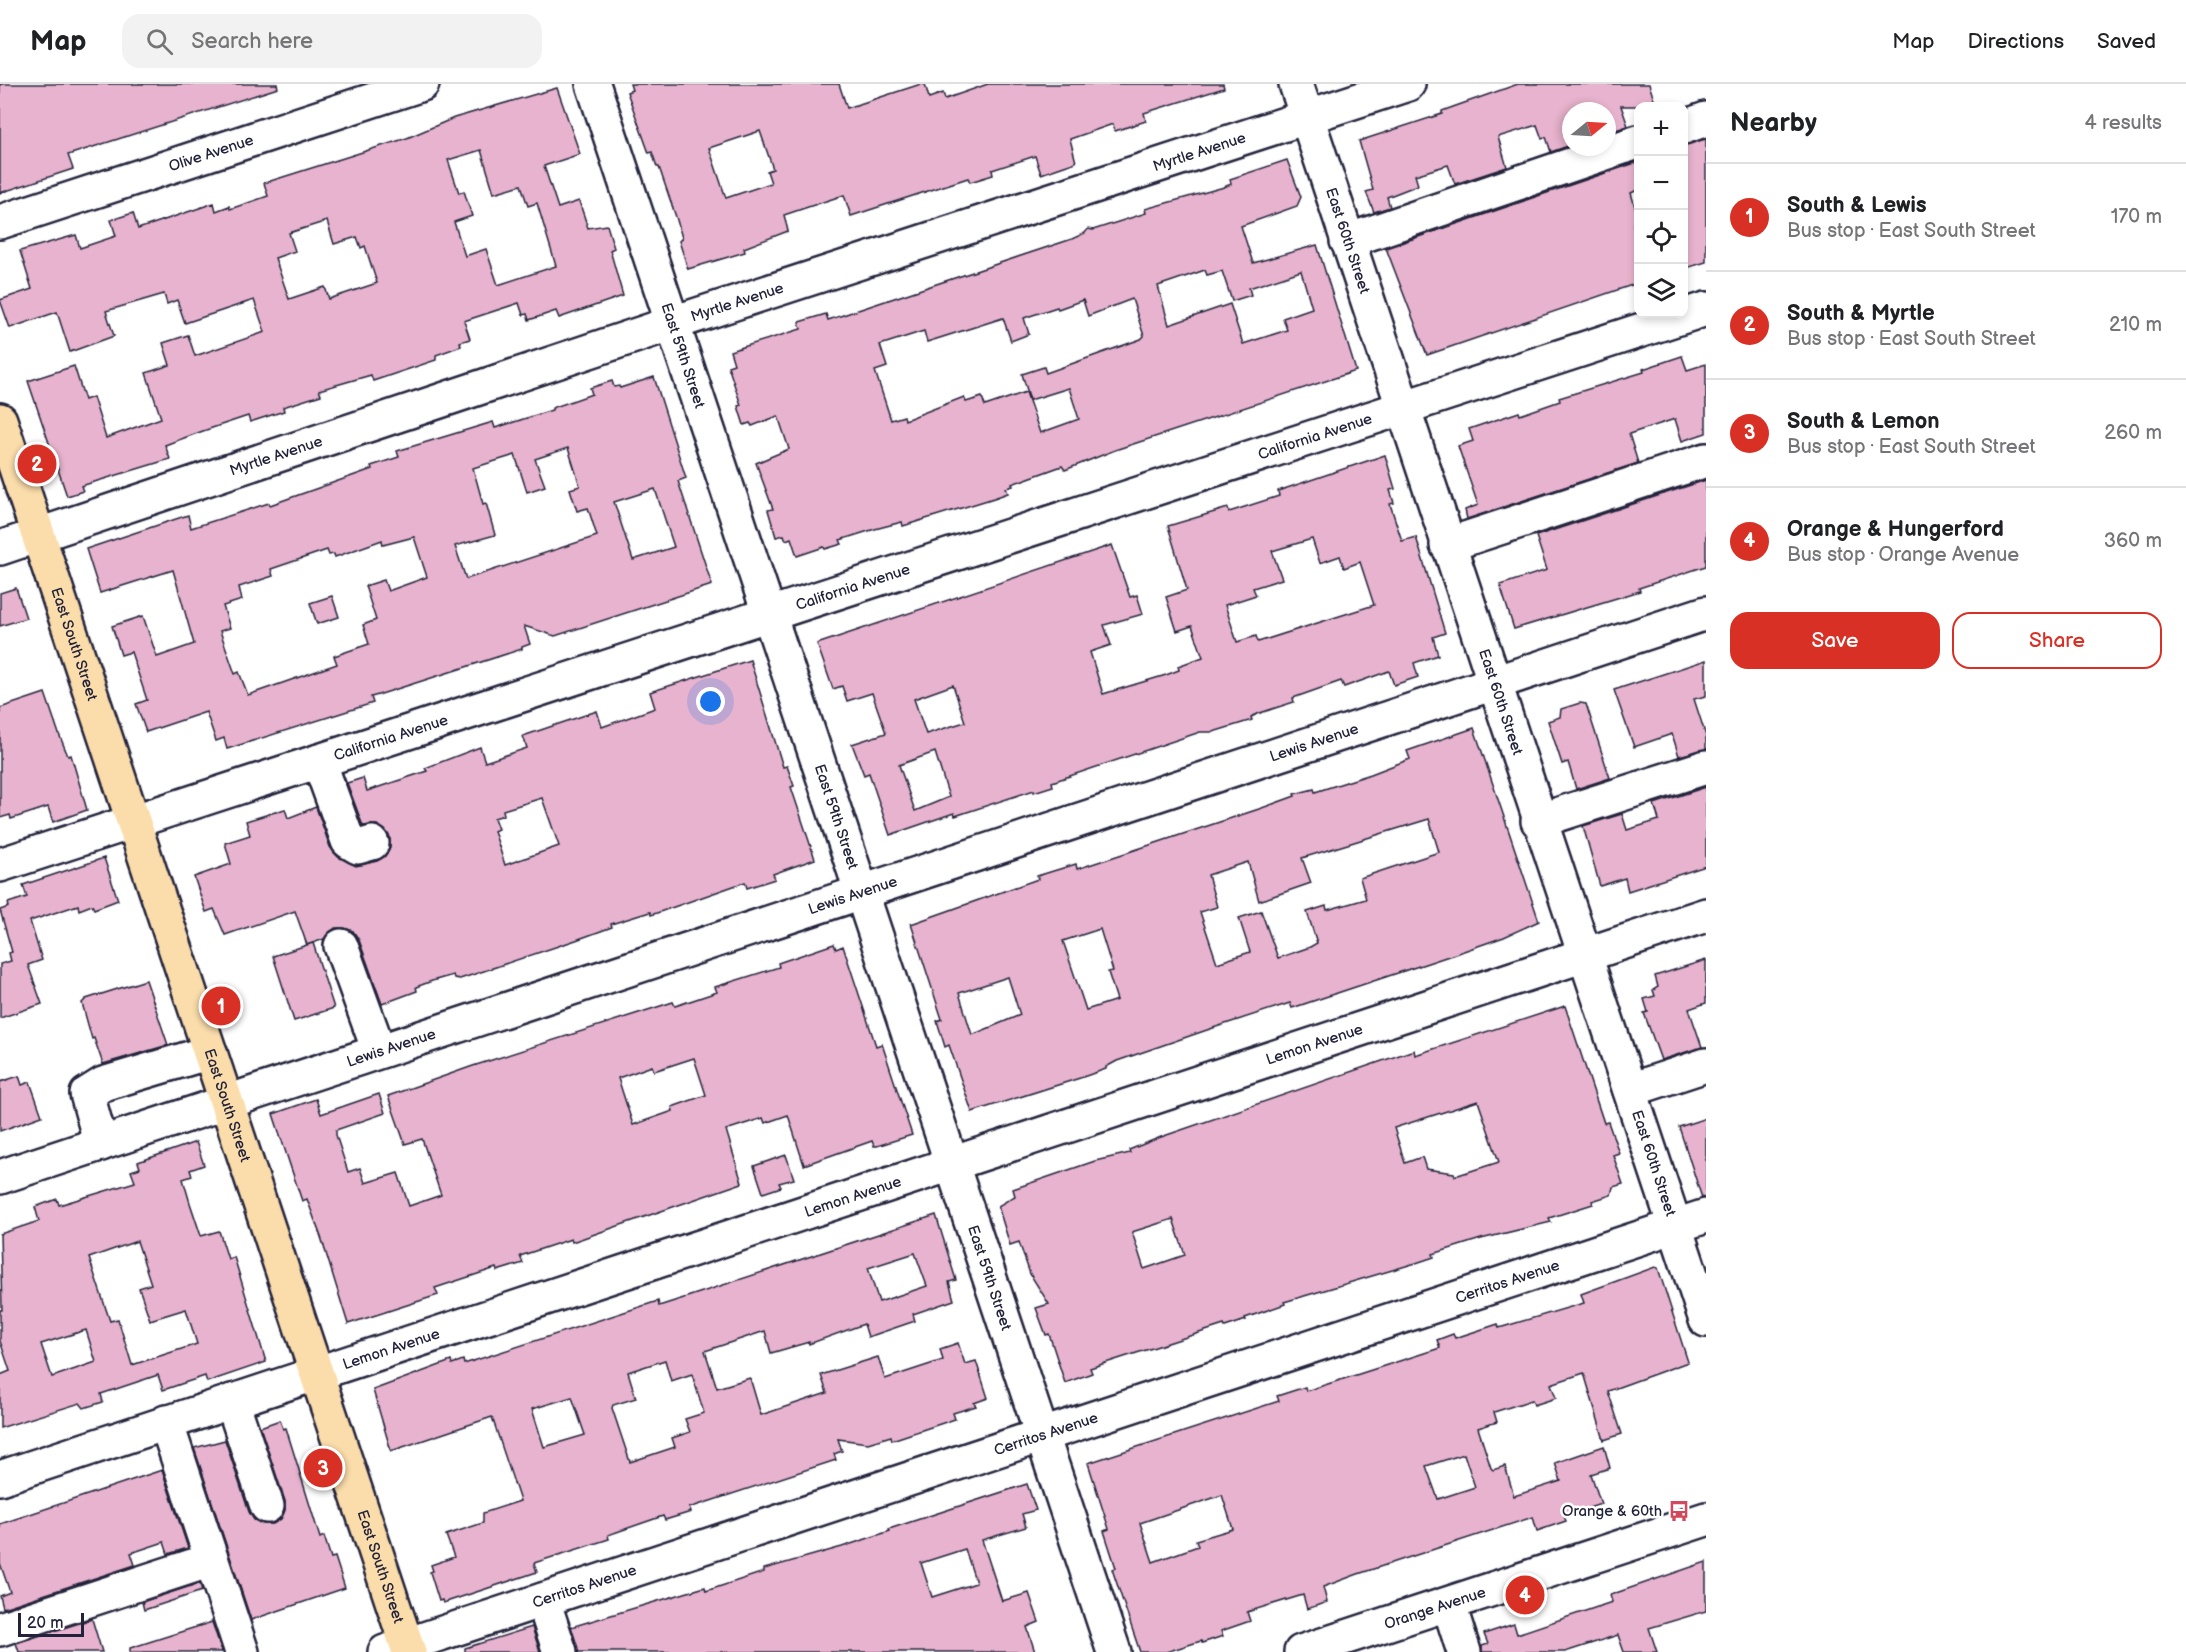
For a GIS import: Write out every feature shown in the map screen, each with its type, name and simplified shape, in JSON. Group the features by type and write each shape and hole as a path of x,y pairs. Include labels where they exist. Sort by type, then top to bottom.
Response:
{"main road":[{"name":"East South Street","path":"0,420 316,1373 400,1650"}],"street":[{"name":"Olive Avenue","path":"0,222 422,84"},
{"name":"East 59th Street","path":"593,84 1114,1652"},
{"name":"East 60th Street","path":"1296,84 1538,821 1706,1320"},
{"name":"Myrtle Avenue","path":"0,548 673,323 1408,84"},
{"path":"1688,125 1706,120"},
{"path":"1347,241 1634,143"},
{"name":"California Avenue","path":"0,865 1706,309"},
{"path":"1447,545 1706,460"},
{"name":"Lewis Avenue","path":"0,1177 1706,613"},
{"path":"319,761 348,841 358,847 372,843"},
{"path":"1538,821 1706,767"},
{"name":"Lemon Avenue","path":"0,1478 1706,915"},
{"path":"341,946 379,1051"},
{"path":"101,1144 87,1094 103,1084 210,1052"},
{"path":"1630,1090 1706,1065"},
{"name":"Cerritos Avenue","path":"400,1650 1040,1434 1706,1216"},
{"path":"232,1401 267,1506"},
{"path":"166,1422 242,1652"},
{"name":"Orange Avenue","path":"1301,1652 1706,1519"},
{"path":"0,1629 211,1560"},
{"path":"543,1600 560,1652"},
{"path":"1449,1605 1464,1652"}],"building":[{"path":"0,84 277,84 278,88 68,155 73,169 0,193"},
{"path":"630,84 839,84 847,108 921,84 925,84 929,98 943,93 945,99 988,84 1223,84 1224,88 1144,113 1146,121 1115,131 1113,124 1070,139 1076,162 1041,174 1035,156 992,170 993,175 970,182 968,178 851,216 844,195 784,215 788,231 744,248 745,252 688,269 679,241 682,238 677,220 659,167 657,167 652,152 649,153 627,92 632,90","holes":["760,131 773,169 767,171 771,183 726,198 709,148"]},
{"path":"1518,84 1649,84 1655,102 1634,102 1634,106 1621,106 1628,126 1616,130 1616,102 1562,102 1562,148 1551,152 1546,137 1542,139 1537,125 1498,137 1507,167 1455,184 1448,165 1415,175 1418,185 1387,197 1390,207 1374,212 1366,192 1373,190 1359,141 1442,114 1442,111"},
{"path":"557,88 580,154 544,166 558,208 579,201 588,228 607,225 614,248 610,250 623,296 559,318 556,311 529,320 527,314 523,315 519,303 464,321 470,339 460,342 461,346 436,355 436,360 373,381 371,375 319,390 321,395 283,407 284,411 250,422 248,416 165,445 170,459 81,486 83,491 67,496 28,381 74,366 85,400 93,397 106,438 161,418 146,373 170,365 163,343 188,335 195,356 265,332 254,300 185,323 177,300 167,304 164,294 106,311 114,336 70,352 57,312 10,328 0,300 32,289 20,251 76,235 80,248 116,236 111,220 133,213 138,229 214,203 216,211 229,206 230,209 268,196 264,183 407,138 454,118","holes":["481,150 494,193 521,185 528,206 537,203 556,266 498,285 486,249 465,256 454,222 472,216 464,191 459,193 448,160","327,221 334,244 357,237 361,248 365,246 377,283 329,299 325,287 289,299 275,258 295,251 289,233"]},
{"path":"1706,139 1706,262 1688,267 1688,156 1688,144"},
{"path":"1287,160 1301,197 1297,206 1241,226 1253,263 1317,245 1356,371 1115,450 1065,470 1062,466 1012,484 1013,486 1006,488 1008,493 994,498 903,526 902,522 875,529 840,540 842,544 825,549 824,547 797,556 791,538 786,540 784,535 776,537 768,510 773,509 756,463 789,449 778,416 752,426 750,423 744,425 738,406 741,405 728,366 734,364 730,351 801,329 799,322 826,314 828,320 1072,239 1085,233 1088,229 1093,230 1146,213 1145,209 1224,187 1231,184 1230,179","holes":["1205,270 1207,275 1222,271 1232,301 1251,295 1249,288 1301,271 1312,308 1283,318 1287,330 1243,344 1230,304 1169,325 1158,286","1132,299 1144,336 1141,339 1046,373 1044,367 1022,374 1030,400 1069,388 1079,419 1040,433 1026,392 985,406 982,397 966,402 964,397 905,420 904,416 891,420 875,371 887,367 880,345 924,331 927,342 1003,318 1011,341 1029,334 1024,318 1083,300 1088,316"]},
{"path":"1634,163 1634,192 1631,193 1634,203 1634,284 1427,355 1386,248"},
{"path":"1682,356 1687,370 1706,364 1706,433 1682,441 1675,419 1629,434 1638,463 1467,519 1465,510 1478,505 1458,446 1473,441 1469,429 1519,412 1520,415 1560,401 1559,398 1644,372 1643,369"},
{"path":"654,377 686,478 678,481 712,585 555,636 524,626 530,644 522,649 371,697 373,703 227,749 224,738 216,741 206,712 146,732 136,704 147,700 131,652 121,655 112,626 143,616 157,657 194,644 173,570 100,593 86,549 188,515 191,528 269,503 270,505 372,469 371,466 399,457 397,451 493,422 495,428 552,410 552,408 592,394 590,388 612,381 614,387 619,386 620,388","holes":["568,448 580,486 570,489 577,511 588,508 597,536 466,579 455,546 495,535 473,468 515,455 527,492 545,486 535,459","655,489 674,547 633,560 614,502","414,537 427,577 388,591 384,580 365,586 376,620 363,625 369,644 334,656 337,664 248,695 239,672 235,674 220,631 230,628 223,606 242,600 239,587 273,576 271,569 327,550 329,555 334,554 335,557 382,540 383,545"]},
{"path":"1385,455 1395,489 1390,490 1394,503 1390,504 1402,541 1416,537 1445,633 1433,637 1438,655 1414,663 1418,677 1394,685 1389,671 1344,687 1341,681 1293,698 1294,702 1260,713 1251,717 1252,720 1213,732 1200,732 1052,782 1053,786 955,816 954,813 890,835 869,773 864,775 852,744 886,733 872,693 847,701 842,686 833,689 817,644 1112,545 1130,597 1137,595 1143,614 1104,625 1111,645 1090,652 1103,694 1166,675 1179,670 1178,666 1203,657 1192,626 1177,631 1166,597 1187,590 1168,526 1228,508 1229,512 1279,496 1278,491","holes":["1312,539 1320,563 1340,556 1344,568 1360,562 1374,605 1258,642 1256,636 1237,642 1225,605 1256,595 1253,588 1282,579 1272,551","953,685 965,722 926,734 914,699","935,752 949,797 915,811 899,765"]},
{"path":"1706,480 1706,566 1639,588 1640,591 1514,629 1500,585 1547,570 1536,536"},
{"path":"16,588 26,618 0,626 0,593"},
{"path":"332,596 339,617 317,624 310,603"},
{"path":"750,660 783,767 787,766 794,786 791,787 815,859 773,874 775,879 747,888 745,882 651,915 650,912 611,924 612,927 460,979 454,978 453,975 432,981 416,987 417,991 382,1004 359,940 353,931 335,928 324,939 307,945 295,911 225,935 214,909 206,912 194,877 231,864 225,843 250,835 246,821 285,809 288,818 316,807 330,847 338,857 356,866 377,861 385,856 390,848 390,837 377,825 363,826 347,783 363,778 367,791 427,771 425,768 480,747 485,762 527,748 523,736 597,711 602,727 655,708 650,692","holes":["542,798 559,846 505,865 494,831 498,829 494,818 504,815 503,810"]},
{"path":"1706,660 1706,696 1694,699 1706,736 1706,749 1679,756 1672,734 1634,747 1614,690"},
{"path":"45,693 68,756 71,755 87,810 53,822 48,807 11,819 10,815 0,818 0,708"},
{"path":"1580,703 1586,704 1610,778 1576,789 1568,762 1562,764 1548,721 1560,717 1561,709"},
{"path":"1474,728 1539,921 1504,937 1455,954 1292,1008 1290,1003 1207,1030 1117,1061 1106,1069 972,1112 949,1045 945,1047 937,1021 942,1019 911,924 1038,879 1037,876 1076,864 1077,869 1262,808 1295,796 1294,794 1314,789 1315,792 1371,774 1410,759 1407,751","holes":["1429,819 1439,852 1360,878 1366,899 1327,910 1326,906 1307,912 1317,943 1278,958 1261,911 1239,918 1250,952 1217,963 1200,912 1217,907 1208,875 1248,862 1259,901 1311,883 1302,858","1100,929 1113,971 1108,972 1117,1000 1086,1010 1063,941","1008,977 1020,1015 972,1035 959,993"]},
{"path":"1706,787 1706,866 1628,891 1625,878 1600,886 1583,826 1622,814 1627,830 1659,820 1654,804"},
{"path":"104,858 118,900 94,909 92,905 79,910 78,905 30,921 42,960 28,965 42,1004 0,1018 0,964 11,961 9,953 12,952 0,910 9,907 8,903 27,897 23,885"},
{"path":"313,943 334,1008 294,1021 273,956"},
{"path":"834,944 836,949 843,946 876,1046 882,1044 912,1135 877,1146 874,1146 872,1141 804,1165 788,1115 765,1123 763,1118 726,1130 742,1183 572,1242 571,1239 520,1256 523,1263 497,1271 496,1268 435,1288 438,1295 348,1324 321,1237 307,1199 302,1201 273,1114 316,1099 321,1114 379,1094 385,1113 336,1130 336,1135 348,1172 360,1168 365,1183 398,1173 409,1206 441,1195 422,1139 405,1144 388,1096 473,1066 673,1002 675,1006 717,992 715,987 779,967 778,963","holes":["694,1058 706,1095 672,1107 673,1111 633,1125 618,1078 652,1066 654,1071"]},
{"path":"1706,960 1706,1003 1689,1009 1702,1047 1661,1060 1644,1013 1648,1012 1644,999 1655,996 1653,990 1658,987 1655,976"},
{"path":"146,980 168,1045 103,1064 94,1038 92,1039 82,1003 86,999"},
{"path":"1565,1006 1604,1123 1608,1122 1619,1153 1613,1155 1623,1184 1613,1187 1611,1195 1592,1201 1593,1204 1549,1218 1551,1222 1481,1239 1433,1254 1434,1257 1416,1263 1284,1302 1285,1304 1245,1318 1246,1320 1090,1368 1092,1373 1065,1383 1049,1334 1046,1335 1036,1308 1049,1304 1030,1274 1019,1242 1010,1245 998,1206 1015,1196 1013,1189 1095,1161 1130,1153 1129,1150 1161,1137 1414,1050 1415,1055","holes":["1478,1101 1499,1162 1455,1176 1454,1173 1426,1169 1422,1157 1405,1163 1394,1128","1173,1219 1185,1255 1144,1269 1132,1232"]},
{"path":"19,1076 22,1085 30,1082 42,1116 0,1131 0,1082"},
{"path":"1706,1118 1706,1198 1702,1198 1679,1127"},
{"path":"196,1142 204,1165 190,1170 192,1176 183,1179 190,1203 201,1236 219,1231 228,1259 234,1257 266,1362 207,1382 205,1376 163,1390 158,1375 101,1394 103,1402 84,1408 80,1403 0,1428 0,1375 10,1371 0,1341 0,1310 2,1310 0,1234 39,1221 35,1207 57,1199 59,1205 135,1182 131,1171 140,1168 138,1162","holes":["137,1241 151,1284 139,1288 150,1320 186,1309 197,1344 132,1365 118,1319 110,1321 89,1258","86,1330 96,1362 52,1377 41,1344"]},
{"path":"786,1155 794,1179 779,1183 781,1187 763,1193 754,1166"},
{"path":"936,1215 956,1280 949,1282 954,1300 913,1314 915,1321 868,1337 864,1324 809,1344 809,1342 771,1353 765,1331 705,1351 717,1388 750,1378 761,1415 827,1393 821,1375 878,1357 885,1379 943,1360 940,1349 958,1343 965,1364 976,1361 988,1398 974,1403 976,1406 953,1413 955,1419 892,1440 891,1436 868,1443 838,1439 842,1451 834,1454 836,1460 689,1508 691,1512 665,1520 663,1516 608,1535 609,1539 534,1563 537,1572 443,1603 442,1600 439,1601 430,1572 433,1571 431,1565 454,1557 446,1535 483,1523 483,1513 520,1501 492,1417 391,1451 373,1390 451,1361 452,1364 463,1360 464,1364 658,1301 659,1306","holes":["915,1253 927,1286 879,1302 868,1268","665,1360 671,1381 692,1374 704,1413 685,1419 690,1432 672,1438 675,1447 630,1462 612,1408 613,1405 636,1398 628,1372","572,1397 585,1435 544,1447 532,1409"]},
{"path":"1655,1267 1658,1268 1688,1362 1608,1391 1622,1434 1604,1440 1584,1373 1551,1384 1556,1398 1534,1405 1532,1400 1494,1412 1497,1422 1478,1428 1491,1468 1493,1470 1505,1466 1514,1496 1561,1481 1555,1463 1604,1446 1610,1468 1591,1474 1601,1504 1564,1516 1566,1521 1537,1531 1533,1517 1358,1574 1323,1587 1327,1602 1307,1609 1303,1595 1247,1612 1250,1621 1221,1631 1223,1636 1202,1643 1201,1641 1166,1652 1140,1652 1112,1569 1116,1568 1104,1531 1109,1529 1088,1463 1279,1401 1277,1396 1305,1387 1306,1391 1440,1348 1437,1340 1453,1334 1455,1338 1498,1324 1499,1328 1584,1303 1581,1294","holes":["1464,1454 1475,1487 1438,1499 1426,1466","1222,1495 1233,1529 1196,1540 1198,1546 1153,1562 1140,1523"]},
{"path":"280,1420 283,1429 286,1428 320,1538 324,1536 331,1558 335,1557 345,1588 251,1620 194,1448 225,1440 249,1512 254,1520 263,1524 273,1524 281,1519 285,1510 285,1501 260,1427"},
{"path":"162,1470 188,1548 168,1554 164,1542 131,1553 135,1565 3,1608 0,1596 10,1592 0,1563 0,1524"},
{"path":"1027,1484 1036,1510 1022,1514 1026,1527 982,1540 1002,1601 1029,1593 1039,1622 1027,1627 1035,1652 578,1652 571,1627 705,1587 706,1591 764,1572 764,1569 890,1531 889,1529","holes":["965,1549 976,1583 932,1597 921,1563"]},
{"path":"1706,1562 1706,1611 1649,1628 1657,1652 1624,1652 1618,1635 1565,1652 1482,1652 1482,1646 1488,1644 1484,1634 1514,1624 1517,1634 1612,1602 1610,1595"},
{"path":"200,1583 202,1591 144,1610 142,1602"},
{"path":"92,1619 102,1652 19,1652 16,1643"},
{"path":"212,1622 222,1652 130,1652 130,1648"},
{"path":"532,1627 540,1652 465,1652 465,1648"}],"place":[{"name":"South & Myrtle","path":"37,464"},
{"name":"South & Lewis","path":"221,1006"},
{"name":"South & Lemon","path":"323,1468"},
{"name":"Orange & 60th","path":"1679,1511"},
{"name":"Orange & Hungerford","path":"1525,1595"}]}
